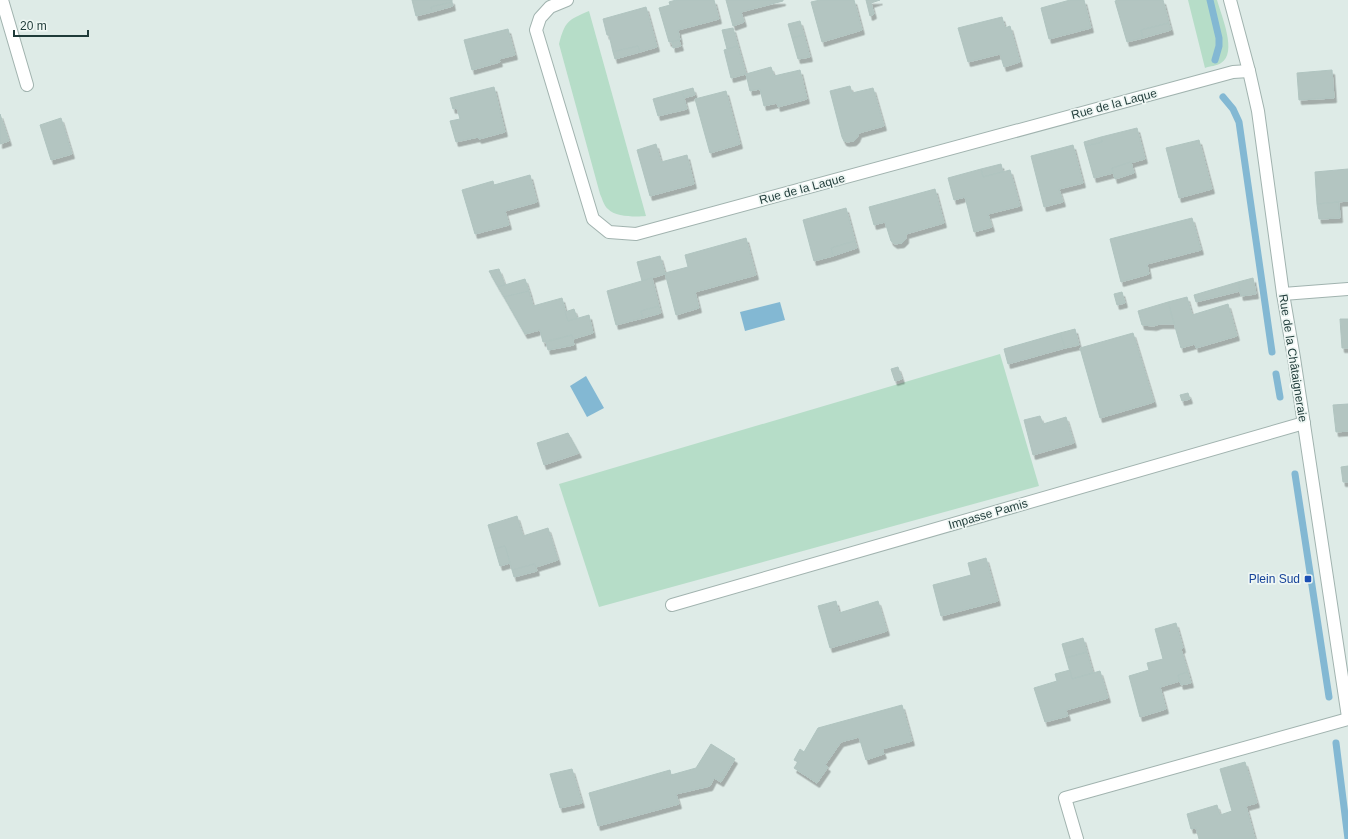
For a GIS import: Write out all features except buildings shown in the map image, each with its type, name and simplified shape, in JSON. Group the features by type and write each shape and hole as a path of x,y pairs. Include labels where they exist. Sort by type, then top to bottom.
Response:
{"street":[{"path":"2,0 27,85"},
{"name":"Rue de la Laque","path":"567,0 550,7 540,18 536,30 593,219 609,232 636,234 1226,74 1249,71"},
{"name":"Rue de la Châtaigneraie","path":"1230,0 1258,111 1282,294 1294,358 1322,541 1343,649 1348,718"},
{"path":"1282,294 1348,289"},
{"name":"Impasse Pamis","path":"672,605 1304,423"},
{"path":"1077,839 1065,798 1348,718"}],"green space":[{"path":"1188,0 1217,0 1225,24 1228,43 1226,58 1221,63 1205,68"},
{"path":"589,11 646,216 626,216 615,214 605,206 600,194 559,44 563,30 568,22"},
{"path":"1000,354 1039,486 599,607 559,484"}],"water":[{"path":"780,302 785,320 745,331 740,312"},
{"path":"586,376 604,408 587,417 570,386"}],"waterway":[{"path":"1210,0 1219,38 1219,46 1215,60"},
{"path":"1223,97 1233,109 1239,122 1272,352"},
{"path":"1276,374 1280,397"},
{"path":"1295,474 1329,697"},
{"path":"1336,743 1348,839"}],"place":[{"name":"Plein Sud","path":"1308,579"}]}
